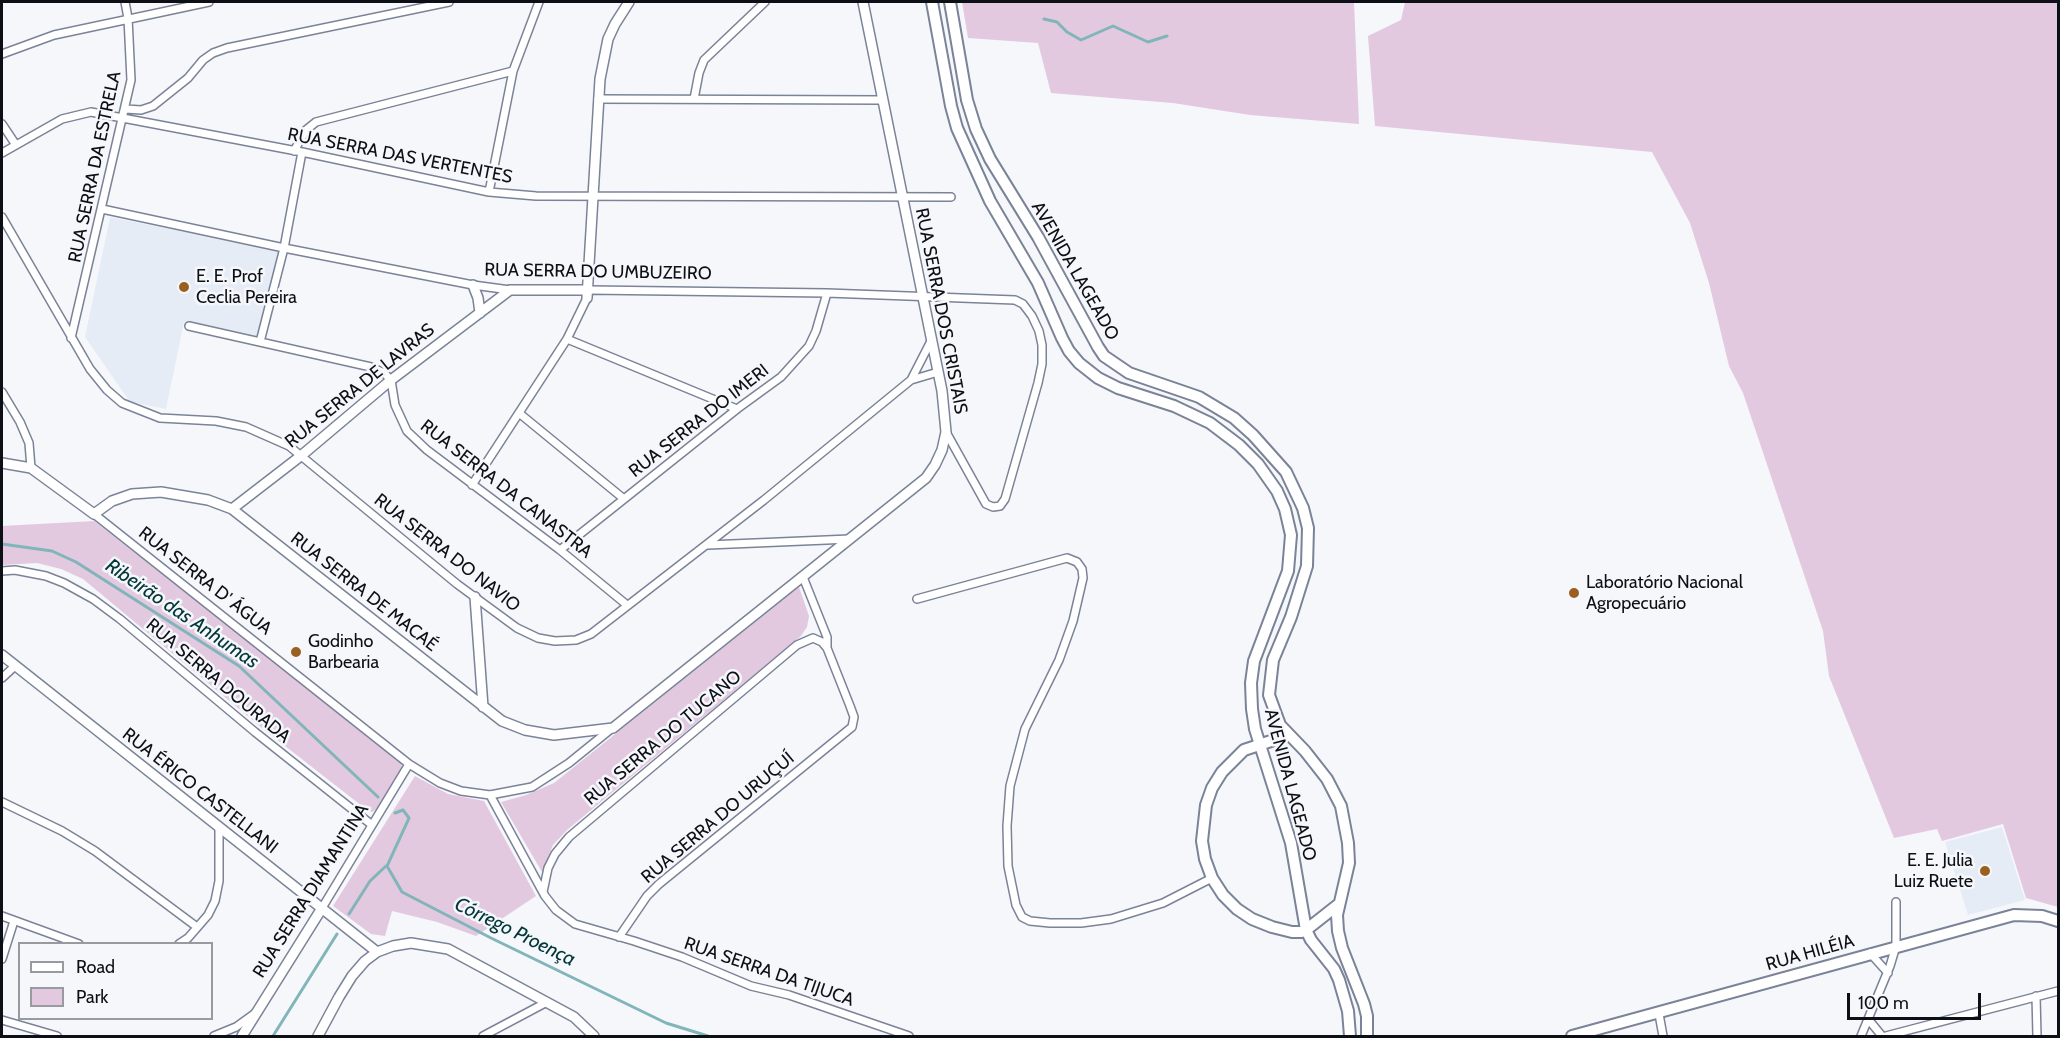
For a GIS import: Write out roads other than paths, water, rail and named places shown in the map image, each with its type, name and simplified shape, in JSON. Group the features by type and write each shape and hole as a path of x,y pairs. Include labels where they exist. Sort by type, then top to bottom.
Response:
{"main road":[{"name":"AVENIDA LAGEADO","path":"932,2 946,85 957,128 986,192 1038,283 1069,351 1079,363 1098,378 1118,388 1174,406 1210,423 1239,445 1258,464 1277,492 1290,525 1291,558 1285,583 1260,644 1252,672 1252,709 1260,745 1291,843 1306,930 1334,969 1339,980 1348,1011 1350,1036"},
{"name":"AVENIDA LAGEADO","path":"950,2 967,100 976,129 990,159 1038,237 1104,356 1129,373 1199,397 1234,418 1286,472 1303,508 1308,528 1308,555 1297,600 1273,660 1269,695 1280,725 1327,779 1341,806 1347,831 1349,863 1337,915 1339,939 1364,1004 1367,1016 1367,1036"},
{"path":"1290,735 1244,750 1222,772 1212,788 1206,806 1202,841 1205,859 1222,895 1252,919 1284,931 1306,930 1339,904"},
{"name":"RUA HILÉIA","path":"1572,1036 2014,915 2042,916 2058,921"}],"street":[{"name":"RUA SERRA DA ESTRELA","path":"71,338 126,109 132,70 125,2"},
{"path":"2,54 54,35 209,2"},
{"path":"126,109 141,110 153,106 188,78 213,52 449,2"},
{"path":"489,192 513,71 539,2"},
{"path":"472,485 567,339 588,294 598,99 603,57 615,24 629,2"},
{"path":"694,99 699,73 705,60 765,2"},
{"name":"RUA SERRA DOS CRISTAIS","path":"613,728 926,478 939,458 946,432 938,372 863,2"},
{"path":"260,342 284,248 298,152 306,130 316,122 513,71"},
{"path":"598,99 883,100"},
{"name":"RUA SERRA DAS VERTENTES","path":"2,153 62,119 91,112 489,192 536,196 951,197"},
{"path":"2,124 16,145"},
{"name":"RUA SERRA DO UMBUZEIRO","path":"102,209 284,248 473,285 510,290 588,294 921,295"},
{"name":"RUA SERRA DO NAVIO","path":"2,217 90,369 107,390 122,403 160,418 216,421 246,427 279,440 302,455 475,597 517,628 538,638 555,641 576,640 591,634 708,545 911,380 938,372"},
{"path":"473,285 480,313"},
{"name":"RUA SERRA DE LAVRAS","path":"232,509 302,455 390,381 510,290"},
{"name":"RUA SERRA DO IMERI","path":"560,550 737,409 781,377 799,360 816,331 827,293"},
{"path":"921,295 1015,300 1023,304 1032,316 1042,345 1042,364 1038,383 1005,499 1000,506 993,507 986,504 946,432"},
{"path":"189,326 371,367 384,373 390,381"},
{"path":"567,339 737,409"},
{"name":"RUA SERRA DO NAVIO","path":"911,380 931,340"},
{"name":"RUA SERRA DA CANASTRA","path":"390,381 395,405 407,431 427,450 560,550 627,606"},
{"path":"2,392 20,422 29,443 31,468 2,463"},
{"path":"519,413 624,499"},
{"name":"RUA SERRA D' ÁGUA","path":"31,468 94,514 409,764 440,783 461,791 490,795 532,787 569,763 613,728"},
{"name":"RUA SERRA DE MACAÉ","path":"94,514 112,501 132,494 161,492 208,500 232,509 483,707 510,724 525,730 554,735 613,728"},
{"path":"708,545 851,539"},
{"path":"917,599 1067,558 1077,562 1082,570 1083,578 1073,621 1059,660 1025,729 1010,786 1007,826 1008,866 1016,905 1022,916 1035,922 1050,923 1081,923 1111,919 1163,903 1212,878"},
{"name":"RUA SERRA DOURADA","path":"2,571 15,570 46,576 93,599 372,825"},
{"name":"RUA SERRA DO URUÇUÍ","path":"619,937 647,896 659,885 852,727 854,717 827,648 827,637 803,577"},
{"path":"475,597 483,707"},
{"name":"RUA SERRA DO TUCANO","path":"543,892 548,868 555,854 569,837 797,645 813,638 822,642 827,648"},
{"name":"RUA ÉRICO CASTELLANI","path":"2,655 377,952"},
{"path":"2,678 15,666"},
{"name":"RUA SERRA DIAMANTINA","path":"242,1036 409,764"},
{"path":"490,795 543,892 556,910 575,924 619,937"},
{"path":"2,802 62,831 95,851 197,927"},
{"path":"182,942 208,915 215,901 219,881 219,827"},
{"path":"1861,1036 1896,946 1896,902"},
{"path":"2,916 73,942"},
{"path":"2,959 14,921"},
{"name":"RUA SERRA DA TIJUCA","path":"619,937 682,957 751,986 789,995 909,1036"},
{"path":"318,1036 352,976 365,961 377,952 411,943 448,949 574,1017 594,1036"},
{"path":"1870,953 1887,973"},
{"path":"1868,1018 1884,1036 2058,990"},
{"path":"2036,996 2037,1036"},
{"path":"483,1036 546,1002"},
{"path":"214,1036 236,1028 254,1014"},
{"path":"1659,1014 1663,1036"},
{"path":"2,1020 53,1036"}],"waterway":[{"path":"1044,19 1057,22 1067,32 1081,40 1113,26 1148,42 1167,36"},
{"name":"Ribeirão das Anhumas","path":"2,544 52,551 76,562 239,666 378,797"},
{"name":"Córrego Proença","path":"395,813 403,810 409,818 387,866 402,892 666,1023 708,1036"},
{"path":"349,914 370,881 386,866"},
{"path":"273,1036 337,934"}],"place":[{"name":"E. E. Prof Ceclia Pereira","path":"184,287"},
{"name":"Laboratório Nacional Agropecuário","path":"1574,593"},
{"name":"Godinho Barbearia","path":"296,652"},
{"name":"E. E. Julia Luiz Ruete","path":"1985,871"}]}
